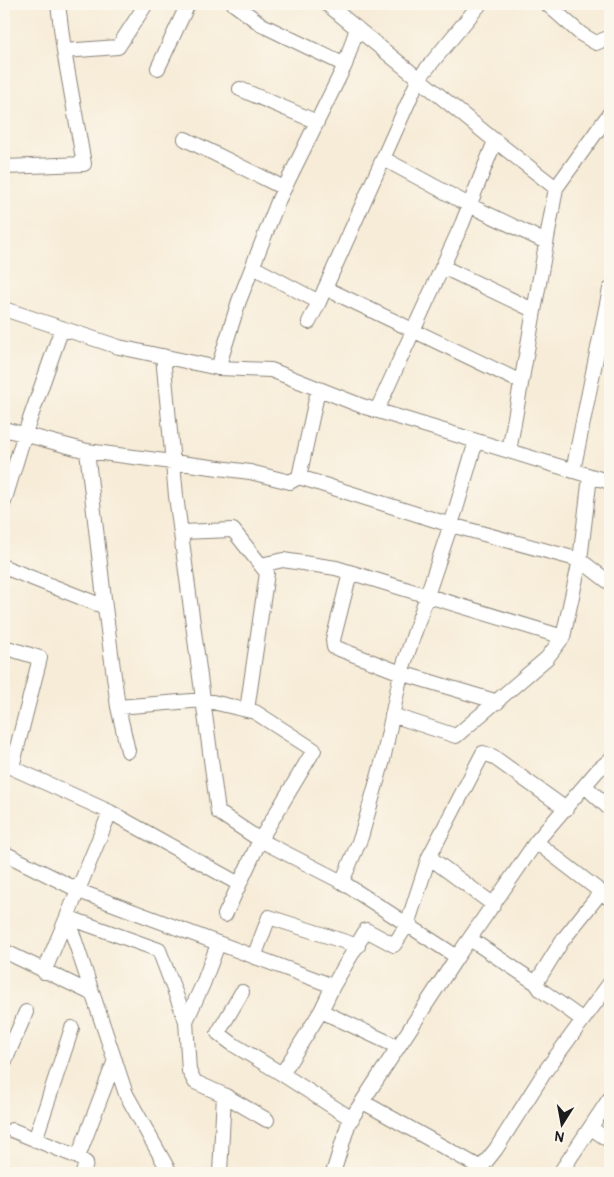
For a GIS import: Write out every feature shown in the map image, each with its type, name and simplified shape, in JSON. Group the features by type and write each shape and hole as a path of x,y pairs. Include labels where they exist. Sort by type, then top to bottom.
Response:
{"street":[{"path":"4,167 84,164 64,51 58,4"},
{"path":"64,51 118,47 146,4"},
{"path":"158,68 188,4"},
{"path":"234,4 262,25 345,65"},
{"path":"327,4 495,141 556,188"},
{"path":"309,322 419,78 480,4"},
{"path":"547,4 581,34 596,43 610,37"},
{"path":"218,368 253,267 284,188 345,65 357,28"},
{"path":"240,89 317,122"},
{"path":"509,451 556,188 608,120"},
{"path":"185,139 284,188"},
{"path":"377,410 443,267 495,141"},
{"path":"384,158 469,206 546,242"},
{"path":"253,267 319,302"},
{"path":"443,267 533,310"},
{"path":"325,288 521,382"},
{"path":"572,471 610,289"},
{"path":"4,309 119,347 218,368 271,370 318,390 377,410 610,482"},
{"path":"4,502 24,436 62,328"},
{"path":"163,356 172,461 218,812 260,840 342,882 457,957"},
{"path":"299,477 318,390"},
{"path":"4,429 87,452 250,472 290,482 299,477 451,525 580,560 610,583"},
{"path":"342,882 361,837 383,760 401,672 451,525 476,441"},
{"path":"87,452 118,707 128,751"},
{"path":"392,715 456,736 548,658 563,638 580,560 590,476"},
{"path":"181,532 233,530 267,573 247,710"},
{"path":"261,565 283,560 336,568 563,638"},
{"path":"4,567 105,607"},
{"path":"350,573 333,640 334,647 401,672 498,702"},
{"path":"4,647 40,658 8,766 110,812 239,884"},
{"path":"118,707 204,700 255,712 314,750 260,840 225,915"},
{"path":"282,1074 322,1011 333,986 366,930 394,945 407,924 428,857 483,753 492,756 566,809"},
{"path":"335,1173 352,1119 457,957 536,842 610,760"},
{"path":"585,786 610,809"},
{"path":"44,972 110,812"},
{"path":"536,842 606,895 562,942 536,983"},
{"path":"4,853 78,890 333,986"},
{"path":"428,857 494,905"},
{"path":"67,917 126,1094 170,1173"},
{"path":"67,917 159,950 186,1021 189,1071 195,1082 224,1095 267,1120"},
{"path":"254,957 270,917 358,946"},
{"path":"470,939 536,983 541,990 582,1020"},
{"path":"186,1021 218,944"},
{"path":"4,951 44,972 93,994"},
{"path":"363,1102 479,1170 496,1149 546,1070 610,983"},
{"path":"242,992 218,1033 352,1119"},
{"path":"322,1011 398,1047"},
{"path":"4,1063 7,1045 26,1012"},
{"path":"35,1140 72,1028"},
{"path":"78,1157 115,1060"},
{"path":"220,1173 224,1095"},
{"path":"560,1173 610,1098"},
{"path":"591,1128 610,1141"},
{"path":"12,1130 78,1157 86,1163 83,1173"}]}
